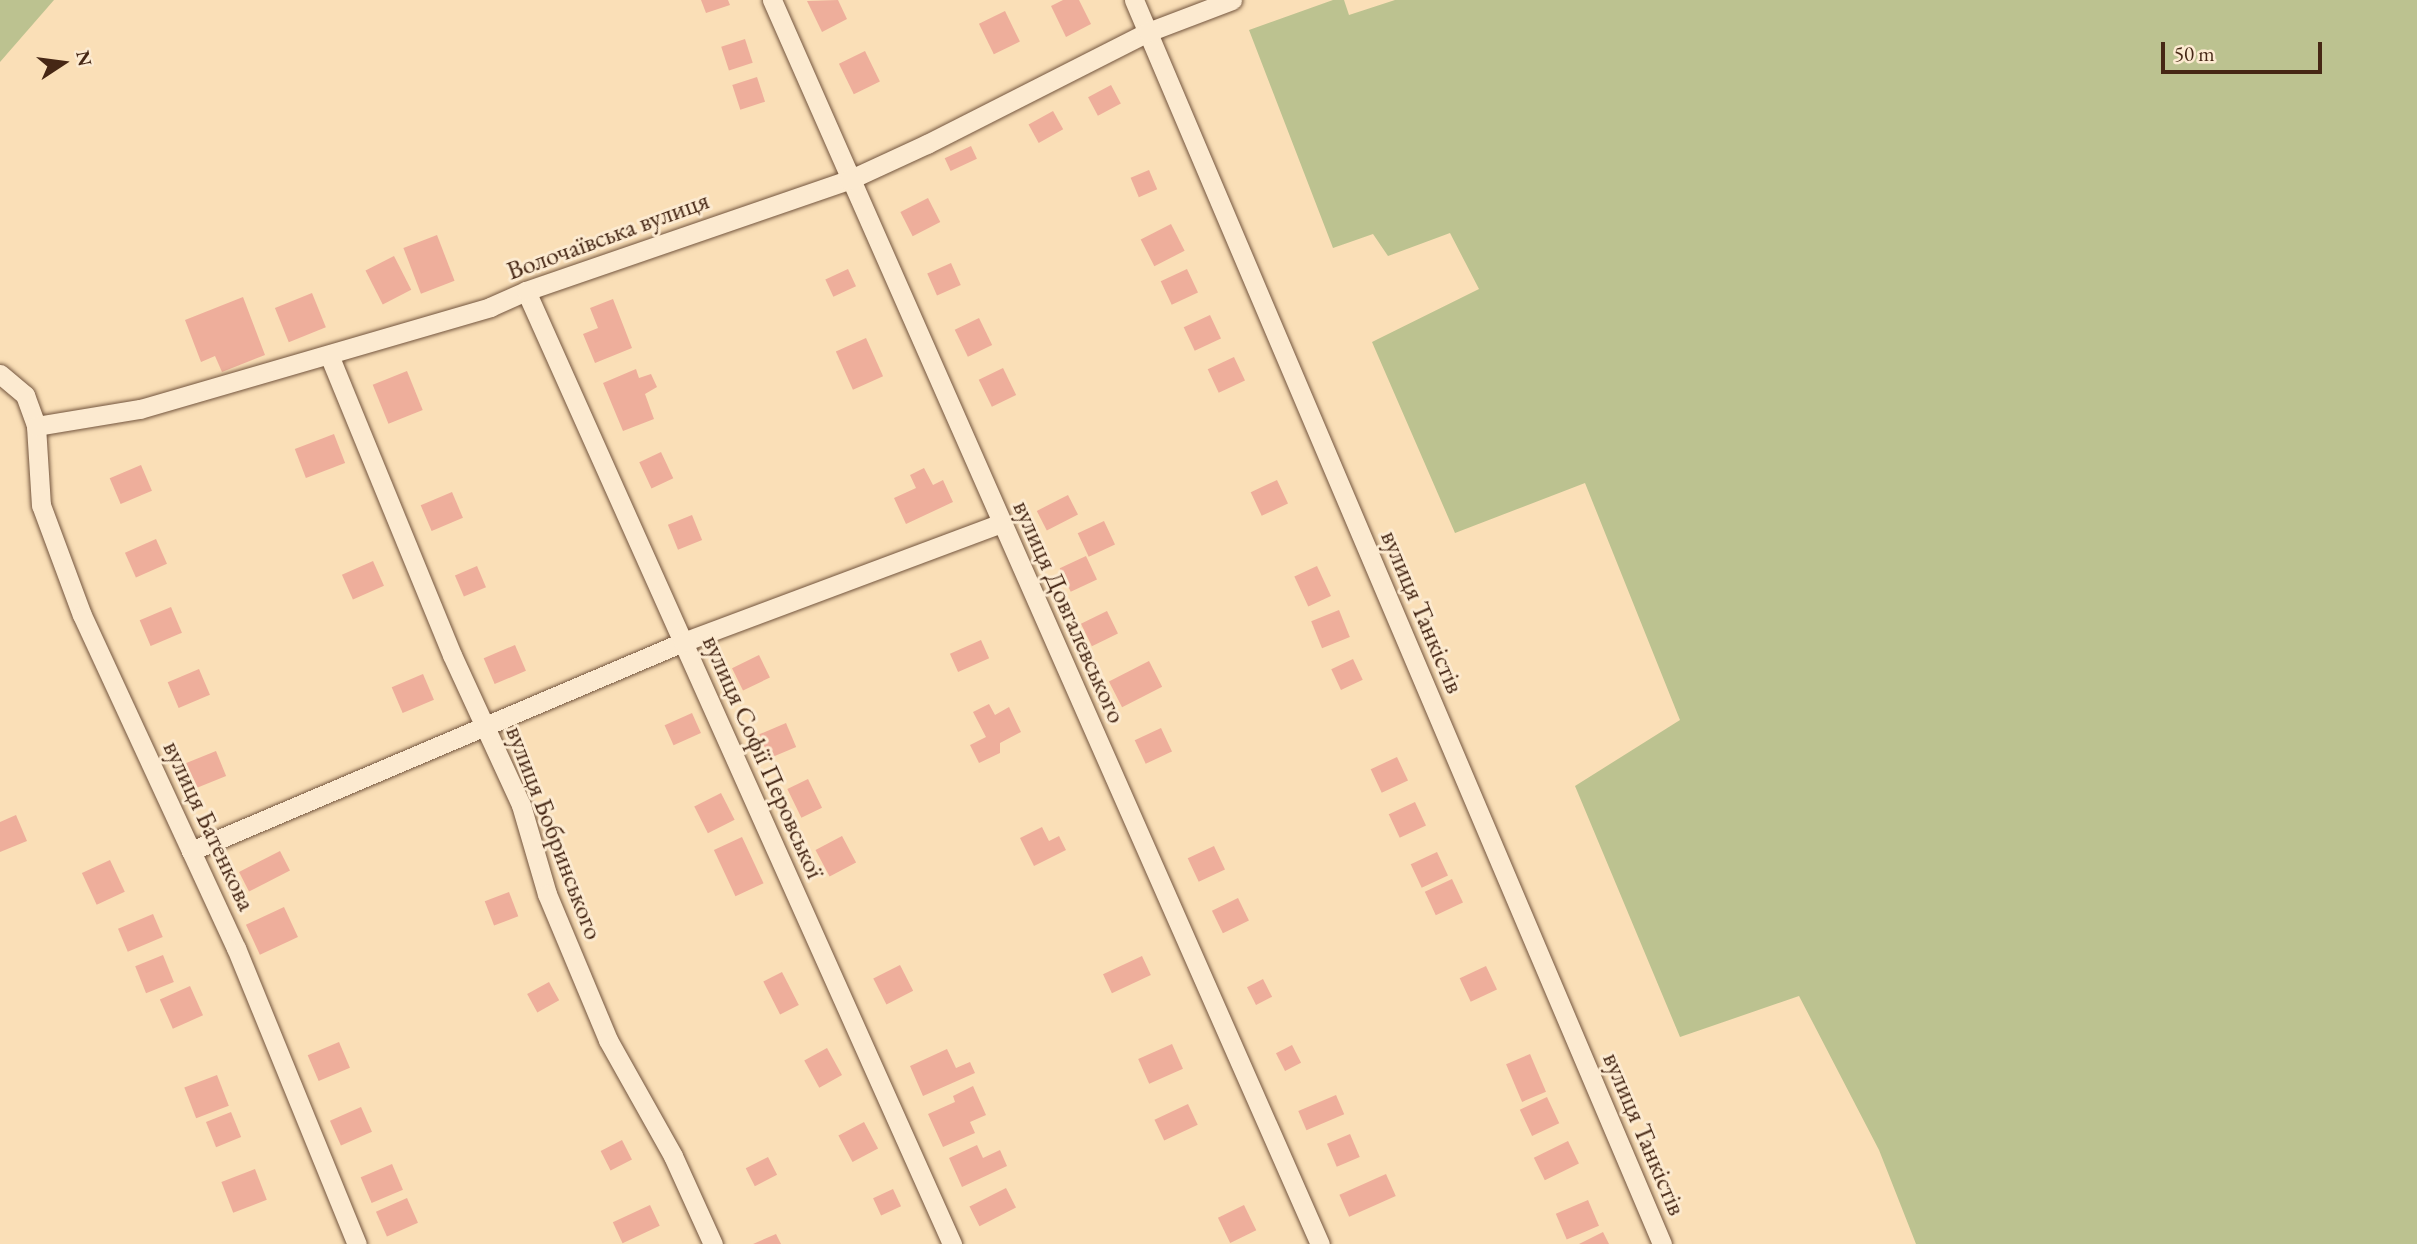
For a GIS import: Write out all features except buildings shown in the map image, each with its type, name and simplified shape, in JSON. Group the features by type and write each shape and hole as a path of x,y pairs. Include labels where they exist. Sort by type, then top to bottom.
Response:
{"street":[{"name":"вулиця Довгалевського","path":"772,0 1320,1244"},
{"name":"вулиця Танкістів","path":"1134,0 1662,1244"},
{"name":"Волочаївська вулиця","path":"36,426 141,409 490,307 526,291 849,180 927,144 1148,32 1232,0"},
{"name":"вулиця Софії Перовської","path":"526,291 952,1244"},
{"name":"вулиця Бобринського","path":"329,355 447,642 521,805 547,894 608,1040 673,1156 713,1244"},
{"path":"0,374 25,395 36,426"},
{"name":"вулиця Батенкова","path":"36,426 41,505 82,615 236,948 357,1244"},
{"path":"191,851 683,642 1001,523"}],"green space":[{"path":"0,0 54,0 0,62"},
{"path":"1333,0 1344,0 1349,15 1395,0 2417,0 2417,1244 1916,1244 1879,1150 1799,996 1680,1037 1575,786 1680,720 1585,483 1455,533 1372,342 1479,289 1450,233 1388,256 1373,234 1333,248 1249,30"}]}
